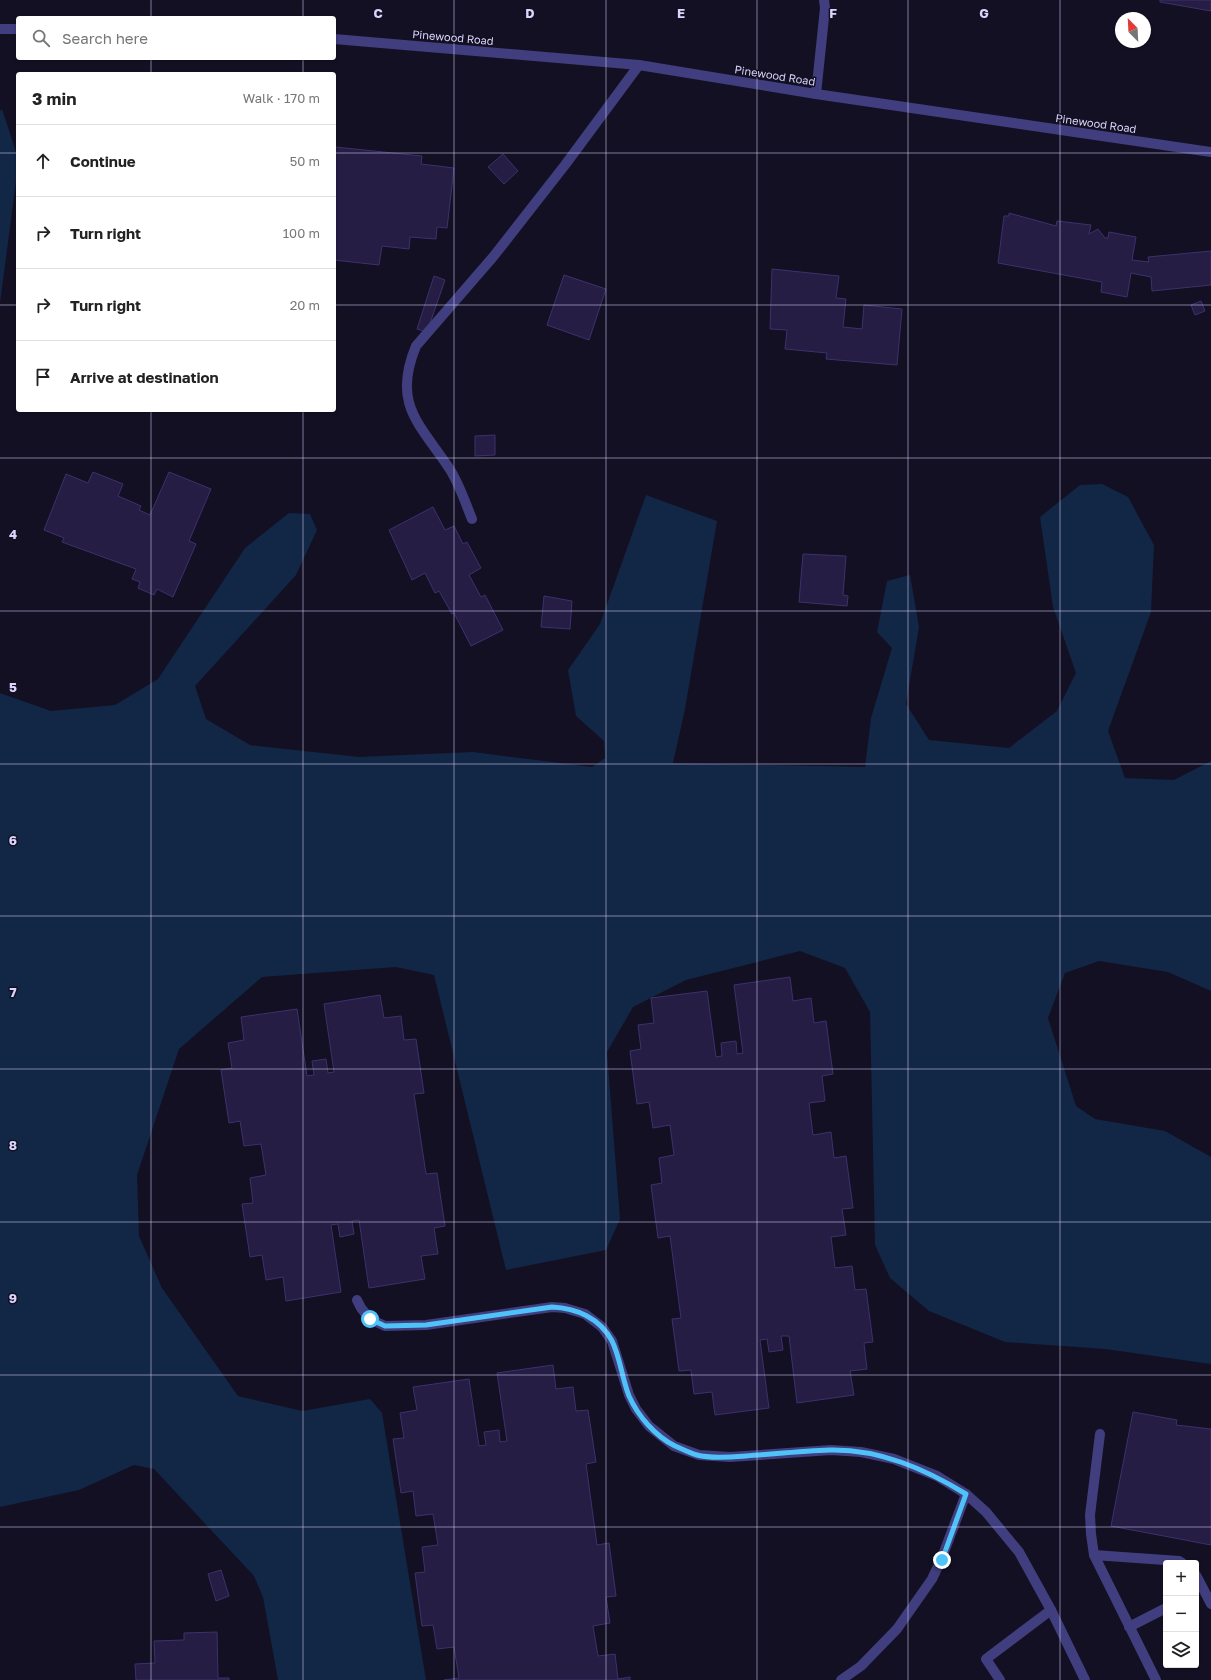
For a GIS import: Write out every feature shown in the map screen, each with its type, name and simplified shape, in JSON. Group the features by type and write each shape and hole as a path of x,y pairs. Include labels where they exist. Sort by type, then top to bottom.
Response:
{"street":[{"path":"816,94 825,8 824,0"},
{"path":"0,29 16,29"},
{"name":"Pinewood Road","path":"336,39 639,65 816,94 1211,152"},
{"path":"472,519 450,470 419,426 409,405 406,387 409,364 416,346 493,257 565,165 639,65"},
{"path":"357,1300 361,1308 370,1319 385,1326 426,1325 552,1307 565,1308 585,1314 602,1327 612,1341 629,1395 636,1409 649,1426 674,1446 699,1455 730,1457 831,1450 861,1452 894,1459 937,1476 966,1494 986,1512 1019,1552 1051,1610 1085,1680"},
{"path":"1100,1434 1090,1514 1094,1555 1156,1680"},
{"path":"841,1680 861,1666 897,1629 932,1579 942,1560 966,1494"},
{"path":"1094,1555 1165,1560"},
{"path":"1200,1590 1211,1604"},
{"path":"1000,1680 986,1660 1051,1610"},
{"path":"1129,1627 1163,1610"}],"water":[{"path":"2,109 16,152 16,181 0,303 0,111"},
{"path":"1102,484 1128,497 1154,545 1151,612 1108,731 1125,778 1174,780 1211,761 1211,991 1168,972 1099,961 1065,973 1048,1018 1076,1106 1095,1119 1165,1131 1211,1157 1211,1364 1105,1349 1005,1342 929,1311 890,1278 875,1245 870,1012 845,968 800,951 686,980 633,1007 607,1052 620,1219 606,1250 506,1270 434,975 396,967 262,977 179,1049 137,1175 139,1236 162,1288 238,1396 302,1411 370,1399 382,1413 426,1680 278,1680 263,1597 254,1576 154,1469 134,1465 79,1490 0,1507 0,693 51,711 115,705 158,679 245,548 289,513 310,514 317,530 296,575 195,686 206,719 250,745 359,757 473,752 592,767 605,758 604,741 576,716 568,670 600,624 646,495 717,521 685,709 673,763 865,767 871,718 892,648 877,632 887,581 910,575 919,627 906,704 929,740 1009,748 1057,711 1076,673 1053,607 1040,517 1080,485"}],"building":[{"path":"1160,0 1211,0 1211,11 1160,2"},
{"path":"336,147 422,156 421,164 454,168 447,228 437,227 436,239 410,237 409,249 382,246 379,265 336,260"},
{"path":"503,154 518,171 504,184 488,167"},
{"path":"1009,213 1056,226 1057,221 1091,225 1089,234 1098,229 1105,238 1108,238 1109,232 1136,237 1132,260 1149,262 1148,257 1211,251 1211,285 1152,291 1151,277 1131,273 1127,297 1101,292 1102,282 998,263 1004,216 1009,216"},
{"path":"772,269 839,276 836,298 846,299 843,327 862,329 864,305 902,309 897,365 826,359 827,353 785,349 787,330 770,329"},
{"path":"564,275 606,289 589,340 547,325"},
{"path":"434,276 445,280 427,332 417,329"},
{"path":"1201,301 1205,311 1195,315 1191,305"},
{"path":"495,435 495,455 475,456 475,436"},
{"path":"93,472 123,484 118,496 141,506 139,510 150,515 169,472 211,489 189,541 196,544 173,597 157,589 154,595 138,588 140,582 132,579 136,569 62,542 64,538 44,530 66,474 88,483"},
{"path":"433,507 445,530 454,526 463,544 467,542 481,568 469,575 481,597 485,595 503,630 471,646 454,613 452,614 439,591 435,593 425,573 412,580 389,530"},
{"path":"803,554 846,556 843,595 848,596 847,606 799,602"},
{"path":"544,596 572,601 570,629 541,627"},
{"path":"790,977 793,1001 811,998 814,1023 826,1021 833,1074 822,1076 825,1101 809,1103 813,1135 831,1132 834,1158 846,1156 853,1208 842,1209 846,1235 831,1237 835,1268 852,1266 855,1290 866,1289 873,1342 864,1343 867,1369 850,1371 854,1395 797,1403 789,1336 781,1336 783,1350 769,1352 767,1339 760,1340 769,1408 715,1415 712,1392 694,1394 691,1370 679,1371 672,1319 681,1318 670,1236 658,1238 651,1185 662,1183 659,1158 674,1155 670,1125 653,1128 649,1102 637,1104 630,1051 641,1049 638,1025 654,1023 651,998 707,991 716,1057 722,1056 721,1043 736,1041 737,1054 743,1053 734,985"},
{"path":"380,995 384,1018 401,1016 404,1040 416,1039 424,1093 414,1094 426,1174 437,1173 445,1226 434,1228 438,1254 421,1256 425,1279 369,1288 359,1220 352,1221 354,1234 340,1237 338,1224 331,1225 341,1292 286,1301 283,1277 266,1280 262,1255 250,1257 242,1204 253,1203 250,1178 266,1175 261,1144 244,1146 240,1121 229,1123 221,1070 232,1068 228,1043 244,1040 241,1017 297,1009 307,1076 314,1075 312,1061 326,1059 328,1073 334,1072 324,1004"},
{"path":"553,1365 556,1389 573,1387 576,1411 588,1410 596,1462 586,1464 597,1545 609,1543 616,1596 606,1597 610,1623 593,1626 598,1656 615,1654 618,1679 630,1677 630,1680 444,1680 459,1678 454,1647 437,1649 433,1625 422,1626 415,1573 425,1572 422,1547 438,1545 433,1514 416,1516 413,1491 401,1493 393,1439 404,1438 400,1413 417,1410 413,1387 469,1379 479,1446 486,1445 484,1432 499,1430 500,1442 507,1441 497,1373"},
{"path":"1133,1412 1177,1420 1176,1425 1211,1429 1211,1545 1111,1526"},
{"path":"221,1570 229,1596 216,1601 208,1574"},
{"path":"217,1632 218,1678 229,1678 229,1680 136,1680 135,1664 155,1663 154,1641 184,1640 184,1633"}],"route":[{"path":"370,1319 385,1326 426,1325 552,1307 565,1308 585,1314 602,1327 612,1341 629,1395 636,1409 649,1426 674,1446 699,1455 730,1457 831,1450 861,1452 894,1459 937,1476 966,1494 942,1560"}]}
